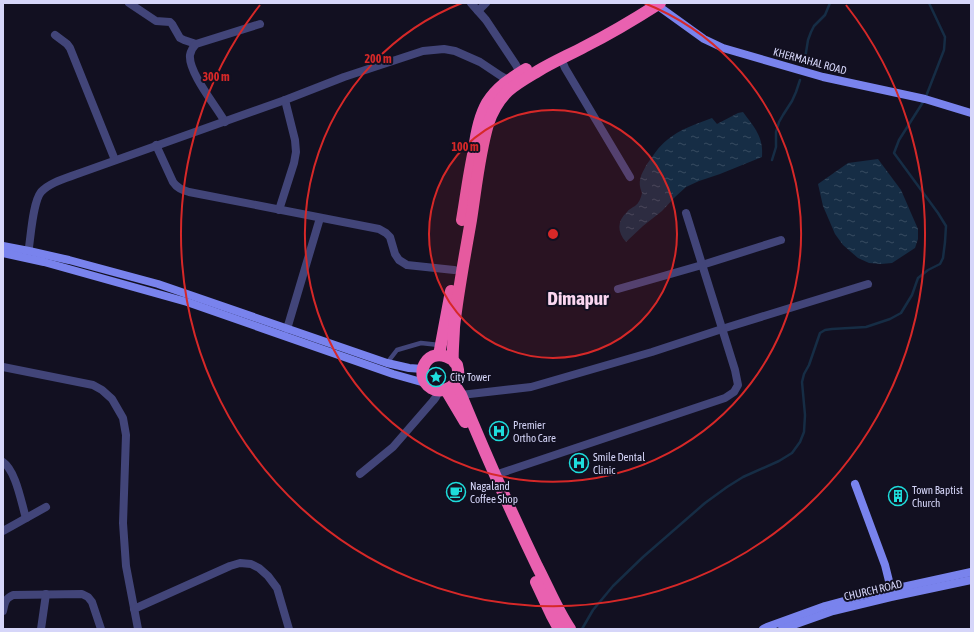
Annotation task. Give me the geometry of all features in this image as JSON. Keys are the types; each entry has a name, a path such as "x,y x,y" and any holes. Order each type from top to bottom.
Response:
{"highway":[{"path":"570,629 556,605 494,475 461,395 446,388 431,388 425,383 422,374 426,362 440,350 469,173 479,123 482,112 487,103 496,91 508,80 645,3"},
{"path":"453,360 456,306 483,144 490,118 499,101 508,91 523,80 560,58 584,47 622,26 657,4"},
{"path":"440,350 457,365 458,378 446,388"},
{"path":"446,388 464,419 515,538 559,629"}],"main road":[{"name":"KHERMAHAL ROAD","path":"657,4 704,39 723,48 823,77 924,99 971,113"},
{"path":"3,246 69,260 158,284 387,363 409,368 423,369"},
{"path":"3,253 44,262 187,302 393,374 425,383"},
{"path":"855,484 885,565 892,589"},
{"path":"763,629 825,606 866,595 971,572"},
{"name":"CHURCH ROAD","path":"782,629 833,611 971,580"}],"street":[{"path":"129,3 156,21 170,22 180,38 196,44"},
{"path":"472,3 495,33 520,73"},
{"path":"478,10 486,3"},
{"path":"225,122 197,79 191,65 190,56 192,49 196,44 260,24"},
{"path":"55,35 70,48 115,160"},
{"path":"29,251 34,210 41,193 52,184 156,145 225,122 344,78 423,51 444,48 455,51 480,62 508,80"},
{"path":"560,58 630,177"},
{"path":"279,210 296,152 295,140 285,100"},
{"path":"156,145 173,182 176,187 181,190 379,229 390,237 395,254 399,260 407,265 454,270"},
{"path":"494,475 725,398 734,392 738,386 735,370 686,214"},
{"path":"287,329 320,218"},
{"path":"618,289 781,240"},
{"path":"461,395 531,387 652,352 868,284"},
{"path":"3,367 92,385 102,390 112,399 123,418 126,435 123,523 126,566 138,629"},
{"path":"360,474 393,447 436,397 446,388"},
{"path":"3,462 13,474 26,518"},
{"path":"3,531 46,507"},
{"path":"134,609 230,566 240,563 251,564 259,568 268,576 277,588 289,629"},
{"path":"3,611 7,598 13,594 82,594 88,597 92,602 101,629"},
{"path":"41,629 46,594"}],"lane":[{"path":"387,363 397,350 421,343 440,350"}],"water":[{"path":"743,112 760,138 762,157 686,187 662,211 626,242 619,227 621,219 640,200 642,193 640,185 641,175 661,145 677,133 694,125 712,118 717,124"},
{"path":"878,159 901,190 918,229 918,239 915,248 892,263 881,264 869,263 858,258 843,245 835,234 823,206 818,184 848,163"}],"waterway":[{"path":"804,65 808,40 811,32 814,26 825,15 830,3"},
{"path":"582,629 593,610 613,586 643,557 705,503 743,477 779,461 792,453 800,442 804,432 805,415 802,382 820,333 825,330 832,329 866,327 890,319 901,313 912,295 918,278 928,270 940,264 943,258 946,226 894,153 899,140 925,99 944,50 945,37 929,3"},
{"path":"772,160 776,147 776,132 779,122 792,101 800,80"}],"place":[{"name":"City Tower","path":"436,377"},
{"name":"Premier Ortho Care","path":"499,431"},
{"name":"Smile Dental Clinic","path":"579,463"},
{"name":"Nagaland Coffee Shop","path":"456,492"},
{"name":"Town Baptist Church","path":"898,496"}],"district":[{"name":"Dimapur","path":"578,298"}]}
